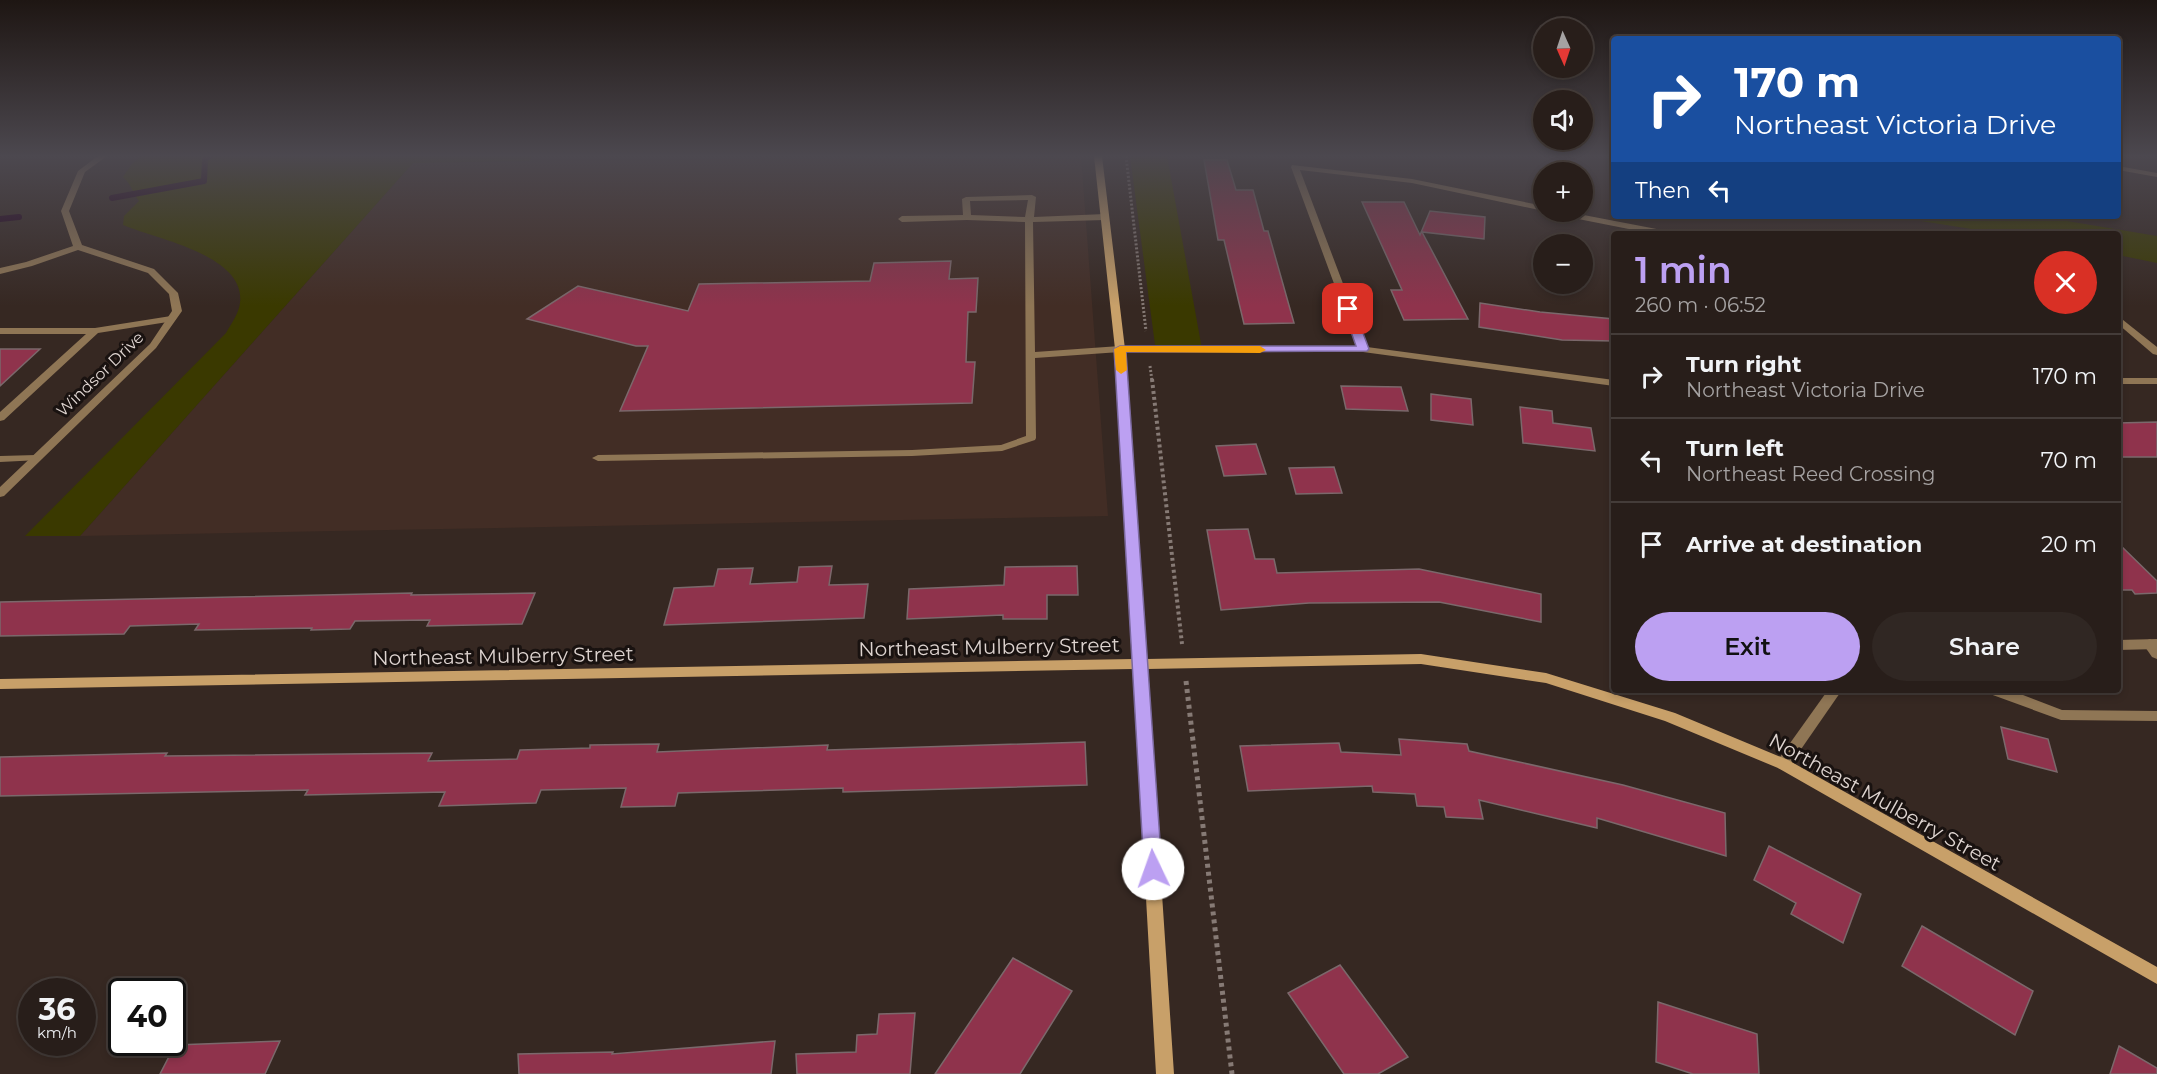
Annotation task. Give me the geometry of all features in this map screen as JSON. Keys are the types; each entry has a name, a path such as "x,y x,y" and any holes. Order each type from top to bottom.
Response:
{"street":[{"path":"67,206 65,212 78,247"},
{"path":"966,206 967,217"},
{"path":"598,458 912,453 1002,448 1031,438 1029,220 1031,206"},
{"path":"1104,206 1120,349 1165,1074"},
{"path":"1310,206 1363,349"},
{"path":"902,219 967,217 1029,220 1105,217"},
{"path":"1593,219 1652,231"},
{"path":"0,271 29,264 78,247 151,271 173,293 177,311 171,319 95,331 0,331"},
{"name":"Windsor Drive","path":"0,493 153,346 171,319"},
{"path":"2121,322 2157,352"},
{"path":"0,418 95,331"},
{"path":"1030,355 1120,349 1363,349 1611,383"},
{"path":"2121,381 2157,381"},
{"path":"0,459 36,458"},
{"path":"2121,645 2154,647"},
{"name":"Northeast Mulberry Street","path":"0,684 1421,659 1546,678 1670,717 1783,764 2157,976"},
{"path":"1783,764 1833,693"},
{"path":"2003,693 2061,714 2157,716"}],"path":[{"path":"1132,206 1232,1074"}],"shaded area":[{"path":"134,206 375,206 80,536 25,536 226,333 239,307 238,286 229,273 214,261 176,243 123,225 124,216"},
{"path":"375,206 1085,206 1108,516 80,536"},
{"path":"1137,206 1176,206 1202,349 1172,350 1155,345"},
{"path":"1908,219 2055,219 2157,236 2157,263 2121,256 2121,231 1984,231"}],"building":[{"path":"1212,206 1257,206 1264,231 1268,231 1294,323 1244,324 1224,240 1218,240"},
{"path":"1364,206 1406,206 1420,235 1430,211 1485,217 1484,239 1422,232 1468,319 1404,320 1391,290 1402,290"},
{"path":"951,261 949,279 978,278 976,312 968,312 966,362 975,362 972,403 620,411 648,346 636,346 527,319 578,286 688,311 699,284 870,281 874,263"},
{"path":"1480,303 1611,319 1611,341 1562,340 1479,327"},
{"path":"0,349 40,349 0,386"},
{"path":"1341,386 1401,387 1408,411 1346,409"},
{"path":"1431,394 1471,399 1473,425 1431,420"},
{"path":"1520,407 1552,411 1553,423 1591,428 1595,451 1523,443"},
{"path":"2157,422 2157,457 2121,457 2121,423"},
{"path":"1256,444 1266,474 1224,476 1216,446"},
{"path":"1334,467 1342,493 1296,494 1289,468"},
{"path":"1248,529 1255,559 1274,559 1277,573 1419,569 1541,594 1541,622 1439,602 1309,603 1221,610 1207,530"},
{"path":"2121,546 2157,581 2157,593 2135,594 2132,590 2121,590"},
{"path":"832,566 829,585 868,584 864,618 664,625 674,588 714,586 718,569 753,568 750,584 797,582 799,567"},
{"path":"1077,566 1078,595 1047,595 1047,619 1003,619 1003,615 907,619 909,589 1004,585 1005,567"},
{"path":"412,593 411,595 535,593 522,624 427,626 430,620 355,621 350,629 195,630 199,624 130,626 124,634 0,636 0,602"},
{"path":"2001,727 2048,739 2057,772 2008,759"},
{"path":"1399,739 1467,744 1469,751 1623,785 1725,813 1726,856 1597,818 1597,828 1479,800 1483,819 1446,817 1444,807 1417,806 1415,794 1373,792 1372,786 1248,791 1240,746 1339,743 1341,752 1401,755"},
{"path":"1085,742 1087,785 843,792 843,788 678,793 675,806 621,807 626,788 541,790 536,803 439,806 445,792 305,795 308,790 0,796 0,757 167,753 165,756 432,753 428,761 517,759 520,750 590,748 590,745 659,744 657,752 828,745 827,750"},
{"path":"1769,846 1861,894 1843,943 1791,914 1796,903 1754,880"},
{"path":"1922,926 2033,991 2015,1035 1902,966"},
{"path":"1013,958 1072,991 1020,1074 935,1074"},
{"path":"1340,965 1408,1057 1378,1074 1344,1074 1288,993"},
{"path":"1658,1002 1757,1034 1759,1074 1693,1074 1656,1062"},
{"path":"915,1013 910,1074 797,1074 796,1054 856,1052 857,1035 877,1034 879,1014"},
{"path":"280,1041 265,1074 160,1074 169,1056 186,1056 186,1045"},
{"path":"775,1041 771,1074 519,1074 518,1054 613,1052 612,1054"},
{"path":"2119,1046 2157,1068 2157,1074 2110,1074"}],"waterway":[{"path":"0,219 19,217"}],"slow traffic":[{"path":"1121,370 1120,349 1260,350"}],"route":[{"path":"1153,869 1120,349 1363,349 1348,309"}]}
